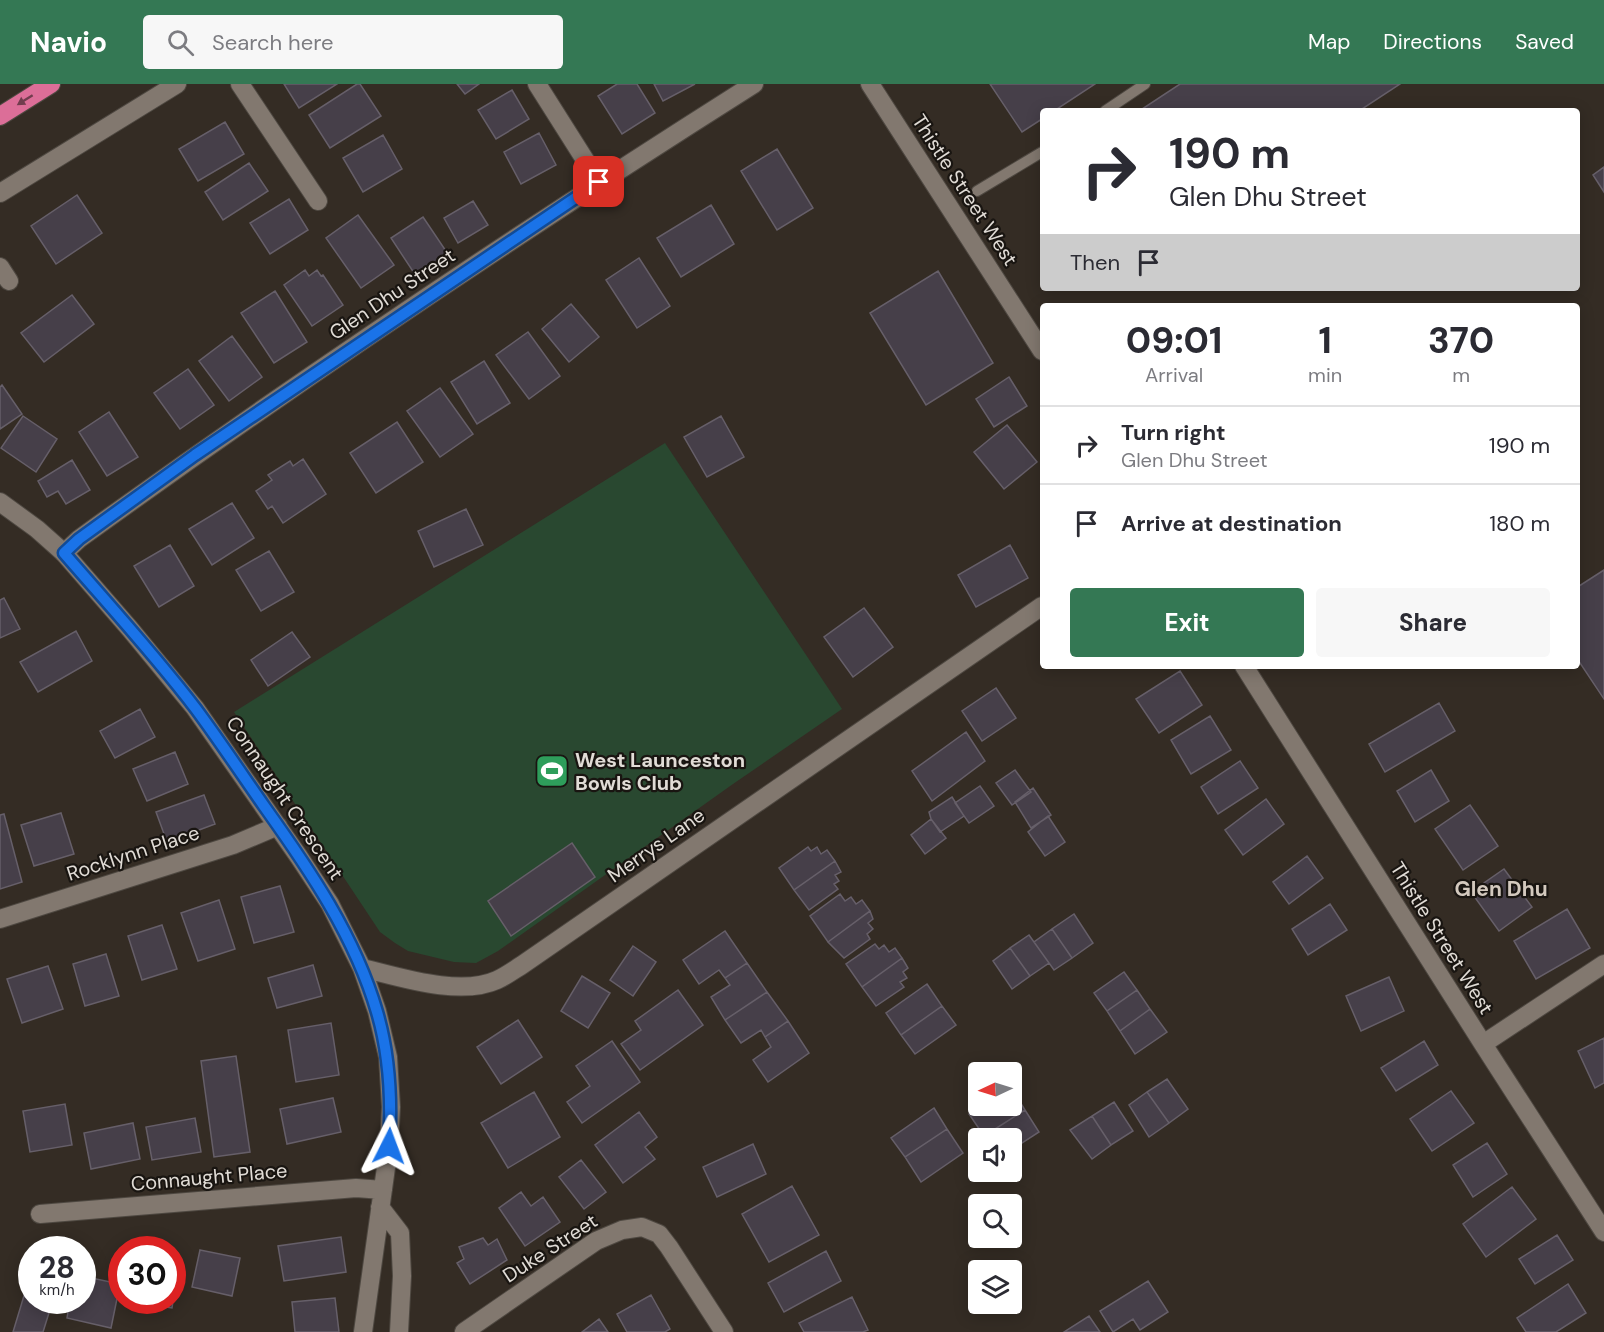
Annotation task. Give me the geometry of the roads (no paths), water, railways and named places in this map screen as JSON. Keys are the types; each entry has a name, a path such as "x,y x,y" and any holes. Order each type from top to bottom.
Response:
{"highway":[{"path":"0,116 51,84"}],"street":[{"path":"0,193 177,84"},
{"path":"240,84 318,201"},
{"path":"537,84 599,182"},
{"name":"Glen Dhu Street","path":"64,553 79,539 195,455 599,182 754,84"},
{"name":"Thistle Street West","path":"870,84 1040,348"},
{"name":"Connaught Crescent","path":"0,502 37,529 64,553 195,708 330,904 362,968 377,1011 388,1057 392,1107 389,1146 363,1332"},
{"name":"Merrys Lane","path":"362,968 449,986 474,986 496,981 532,959 1040,607"},
{"name":"Thistle Street West","path":"1247,669 1604,1232"},
{"name":"Rocklynn Place","path":"0,919 233,845 278,826"},
{"path":"1483,1044 1604,964"},
{"name":"Connaught Place","path":"40,1214 357,1188 381,1199"},
{"path":"381,1199 400,1233 402,1276 399,1332"},
{"name":"Duke Street","path":"464,1332 596,1241 622,1230 642,1227 659,1234 724,1332"}],"lane":[{"path":"1109,108 1145,84"},
{"path":"977,191 1040,153"}],"place":[{"name":"West Launceston Bowls Club","path":"552,771"}],"district":[{"name":"Glen Dhu","path":"1501,889"}]}
